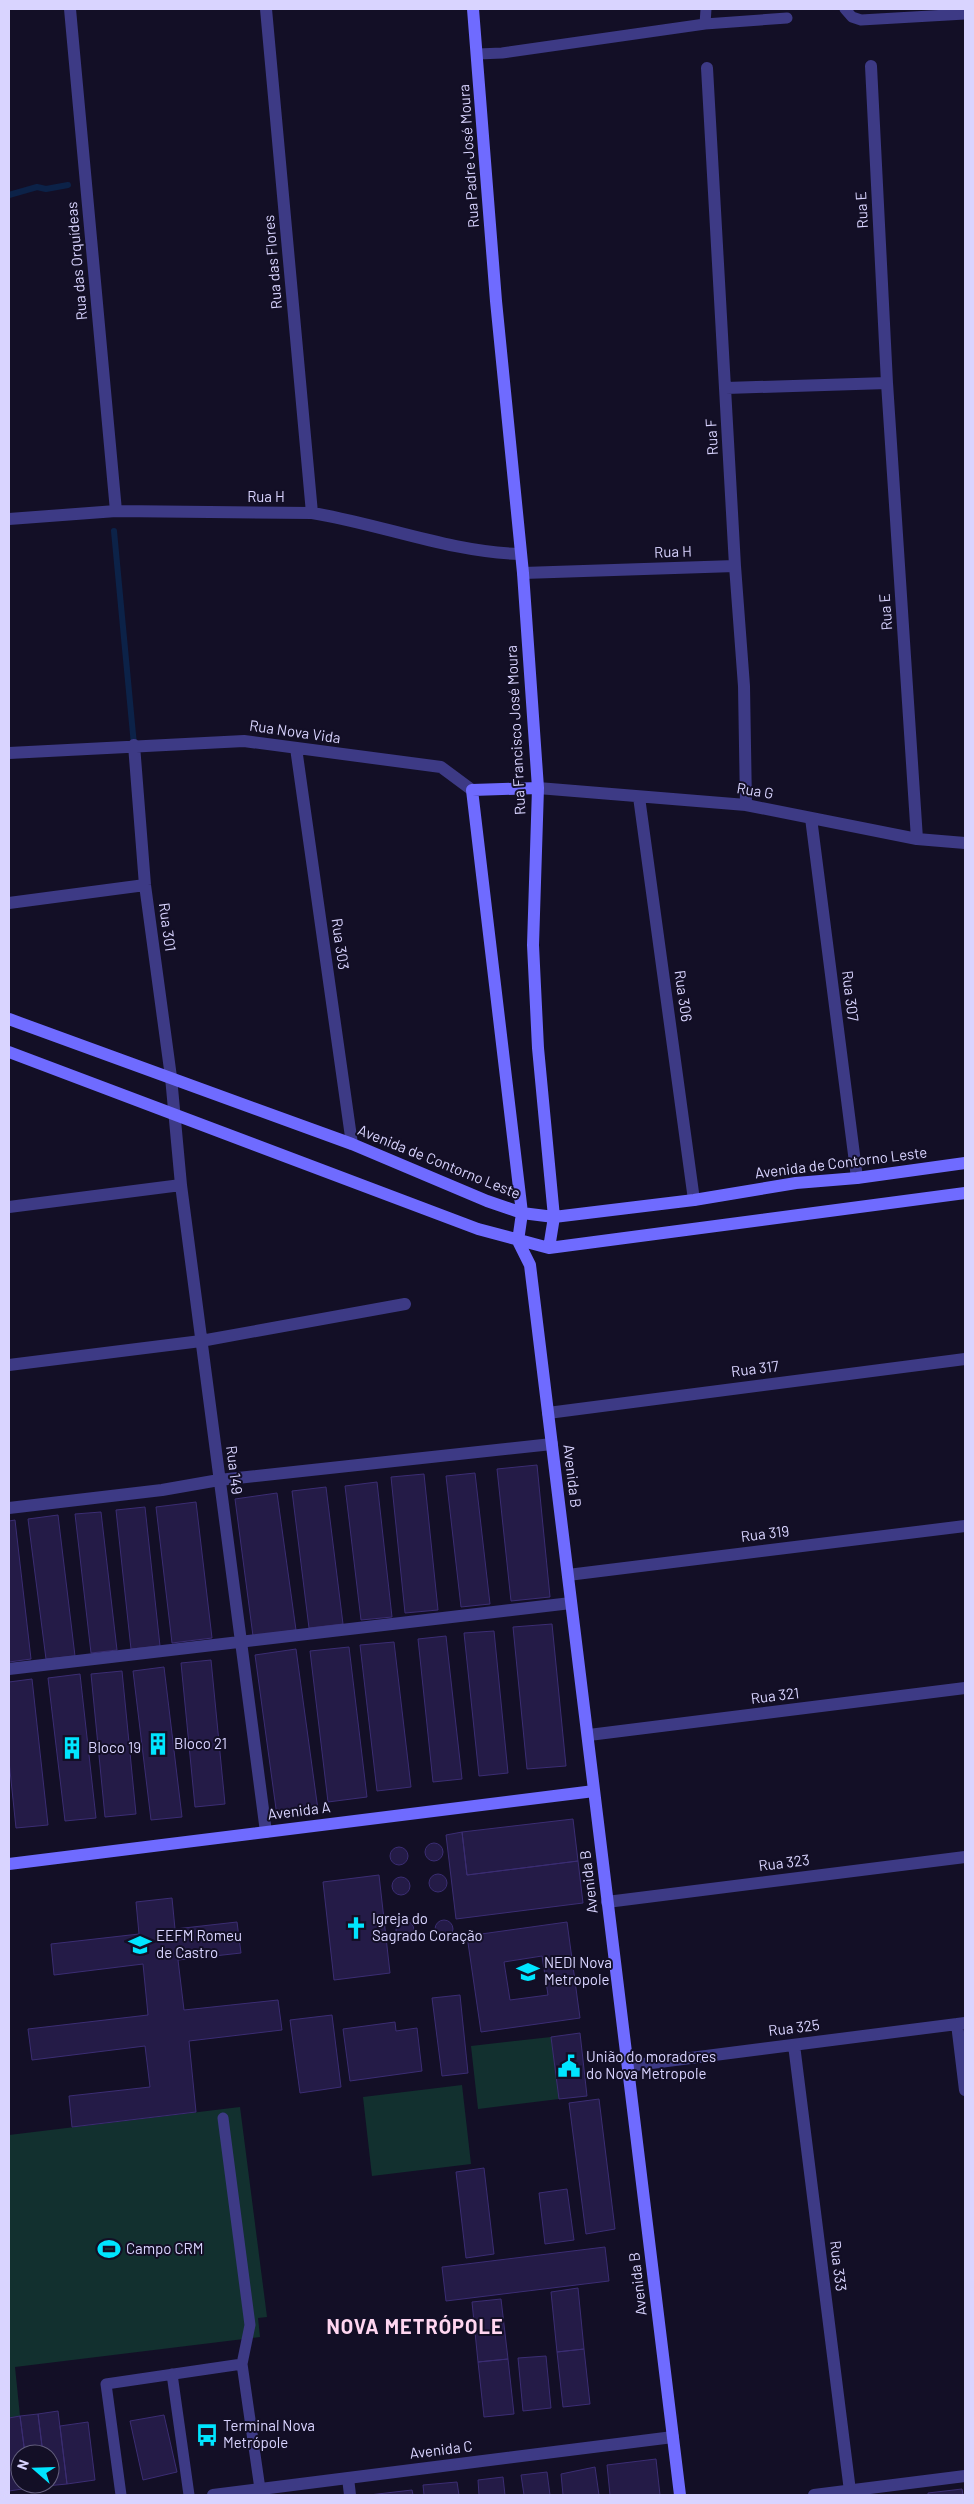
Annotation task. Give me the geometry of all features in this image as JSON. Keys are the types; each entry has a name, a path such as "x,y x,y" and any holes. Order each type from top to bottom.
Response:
{"street":[{"name":"Rua das Orquídeas","path":"70,9 116,511"},
{"name":"Rua das Flores","path":"266,9 312,513"},
{"name":"Rua Padre José Moura","path":"473,9 496,301"},
{"name":"Rua E","path":"871,66 887,383 916,839"},
{"name":"Rua F","path":"707,68 735,566 744,686 746,805"},
{"name":"Rua Francisco José Moura","path":"496,301 522,572 538,788 533,945 538,1048 554,1217 549,1248"},
{"path":"726,388 887,383"},
{"name":"Rua H","path":"9,518 116,511 312,513 341,518 472,550 520,554"},
{"name":"Rua H","path":"522,572 735,566"},
{"name":"Rua Nova Vida","path":"9,753 134,745 244,741 441,767 472,790"},
{"name":"Rua 301","path":"134,745 146,885 171,1078 173,1112"},
{"name":"Rua 303","path":"296,748 352,1144"},
{"path":"518,1241 522,1213 472,790 538,788"},
{"name":"Rua G","path":"538,788 746,805 916,839 965,843"},
{"name":"Rua 306","path":"639,797 694,1200"},
{"name":"Rua 307","path":"811,818 856,1178"},
{"path":"9,903 146,885"},
{"name":"Avenida de Contorno Leste","path":"9,1019 352,1144 487,1201 522,1213 554,1217 694,1200 796,1183 856,1178 965,1163"},
{"path":"9,1052 173,1112 450,1219 518,1241 549,1248 965,1193"},
{"name":"Rua 149","path":"173,1112 201,1341 266,1832"},
{"path":"9,1207 181,1185"},
{"name":"Avenida B","path":"518,1241 530,1265 589,1735 607,1902 680,2495"},
{"path":"530,1265 549,1248"},
{"path":"9,1365 201,1341 405,1304"},
{"name":"Rua 317","path":"548,1412 965,1358"},
{"path":"9,1508 162,1490 219,1480 552,1444"},
{"name":"Rua 319","path":"568,1575 965,1526"},
{"path":"9,1669 571,1603"},
{"name":"Rua 321","path":"589,1735 965,1688"},
{"name":"Avenida A","path":"9,1864 594,1791"},
{"name":"Rua 323","path":"607,1902 965,1857"},
{"path":"961,2024 965,2090"},
{"name":"Rua 325","path":"628,2066 961,2024"},
{"name":"Rua 333","path":"794,2045 850,2491"},
{"name":"Avenida C","path":"214,2495 673,2437"},
{"path":"814,2495 965,2476"},
{"path":"348,2478 350,2495"}],"lane":[{"path":"706,9 706,24"},
{"path":"845,9 852,17 862,20 965,14"},
{"path":"478,54 502,53 706,24 787,18"},
{"path":"223,2118 250,2325 242,2364 260,2489"},
{"path":"122,2495 106,2384 242,2364"},
{"path":"172,2374 189,2495"}],"green space":[{"path":"551,2037 559,2099 478,2109 471,2046"},
{"path":"462,2085 471,2164 372,2176 363,2097"},
{"name":"Campo CRM","path":"240,2107 267,2317 258,2318 260,2337 15,2367 20,2416 9,2418 9,2135"}],"building":[{"path":"537,1465 550,1597 511,1601 497,1469"},
{"path":"475,1473 490,1604 461,1607 446,1476"},
{"path":"424,1474 438,1610 405,1613 391,1477"},
{"path":"377,1482 392,1617 361,1620 345,1486"},
{"path":"326,1487 343,1624 309,1628 292,1491"},
{"path":"277,1493 296,1630 253,1636 235,1499"},
{"path":"196,1502 212,1638 172,1643 156,1507"},
{"path":"145,1507 160,1646 131,1649 116,1510"},
{"path":"101,1512 117,1650 91,1653 75,1514"},
{"path":"58,1515 75,1656 46,1659 28,1519"},
{"path":"15,1520 31,1659 9,1662 9,1521"},
{"path":"552,1624 566,1766 527,1769 513,1627"},
{"path":"494,1631 508,1773 479,1776 464,1633"},
{"path":"446,1636 462,1779 433,1782 418,1639"},
{"path":"394,1642 411,1787 377,1791 360,1645"},
{"path":"349,1647 367,1797 328,1802 310,1651"},
{"path":"296,1649 318,1810 277,1816 255,1655"},
{"path":"211,1660 225,1804 195,1807 181,1663"},
{"name":"Bloco 21","path":"164,1667 182,1817 151,1820 133,1671"},
{"path":"122,1671 136,1814 105,1817 91,1674"},
{"name":"Bloco 19","path":"80,1674 96,1818 65,1821 48,1678"},
{"path":"32,1679 48,1825 16,1828 9,1761 9,1682"},
{"path":"573,1819 578,1861 467,1875 462,1832"},
{"path":"462,1832 467,1875 578,1861 583,1903 456,1919 446,1835"},
{"path":"434,1843 440,1846 443,1852 440,1858 434,1861 428,1858 425,1852 428,1846"},
{"path":"399,1847 405,1850 408,1856 405,1862 399,1865 393,1862 390,1856 393,1850"},
{"path":"438,1874 444,1877 447,1883 444,1889 438,1892 432,1889 429,1883 432,1877"},
{"name":"Igreja do Sagrado Coração","path":"379,1875 390,1973 334,1980 323,1882"},
{"path":"401,1877 407,1880 410,1886 407,1892 401,1895 395,1892 392,1886 395,1880"},
{"path":"172,1898 175,1929 237,1922 241,1953 178,1960 184,2010 278,2000 282,2030 189,2041 196,2112 72,2127 69,2096 150,2087 145,2046 32,2060 28,2029 148,2015 143,1964 54,1975 51,1944 139,1934 136,1902"},
{"path":"444,1920 450,1923 453,1929 450,1935 444,1938 438,1935 435,1929 438,1923"},
{"path":"405,1921 411,1924 414,1930 411,1936 405,1939 399,1936 396,1930 399,1924"},
{"path":"567,1922 580,2018 481,2032 467,1936","holes":["542,1956 548,1995 510,2000 504,1962"]},
{"path":"460,1995 468,2073 442,2076 432,1998"},
{"path":"332,2015 341,2087 300,2093 290,2020"},
{"path":"395,2022 396,2031 417,2028 422,2071 350,2081 343,2029"},
{"name":"União do moradores do Nova Metropole","path":"580,2033 587,2096 559,2099 551,2037"},
{"path":"599,2099 615,2229 586,2234 569,2103"},
{"path":"484,2168 494,2254 466,2258 456,2172"},
{"path":"567,2189 574,2240 545,2244 539,2193"},
{"path":"605,2247 609,2281 446,2301 442,2267"},
{"path":"578,2288 584,2349 557,2352 551,2292"},
{"path":"501,2299 508,2359 478,2362 472,2302"},
{"path":"584,2349 590,2404 563,2407 557,2352"},
{"path":"546,2356 551,2408 523,2411 518,2358"},
{"path":"508,2359 514,2414 484,2417 478,2362"},
{"path":"58,2411 67,2484 60,2485 60,2444 42,2444 38,2414"},
{"path":"38,2414 42,2444 24,2444 20,2416"},
{"path":"164,2415 177,2472 143,2480 130,2421"},
{"path":"20,2416 24,2444 10,2444 9,2491 9,2418"},
{"path":"88,2422 95,2480 67,2484 60,2426"},
{"path":"656,2459 660,2495 610,2495 607,2465"},
{"path":"595,2467 599,2495 563,2495 561,2474"},
{"path":"547,2472 550,2495 524,2495 521,2475"},
{"path":"503,2477 505,2495 479,2495 478,2480"},
{"path":"457,2482 459,2495 424,2495 423,2485"},
{"path":"962,2489 963,2495 928,2495 928,2493"},
{"path":"412,2490 413,2495 369,2495"}],"waterway":[{"path":"9,195 37,187 46,189 68,185"},
{"path":"114,531 134,745"}],"place":[{"name":"Bloco 21","path":"158,1744"},
{"name":"Bloco 19","path":"72,1748"},
{"name":"Igreja do Sagrado Coração","path":"356,1928"},
{"name":"EEFM Romeu de Castro","path":"140,1945"},
{"name":"NEDI Nova Metropole","path":"528,1972"},
{"name":"União do moradores do Nova Metropole","path":"569,2066"},
{"name":"Campo CRM","path":"109,2249"},
{"name":"Terminal Nova Metrópole","path":"207,2435"}],"district":[{"name":"NOVA METRÓPOLE","path":"415,2327"}]}
